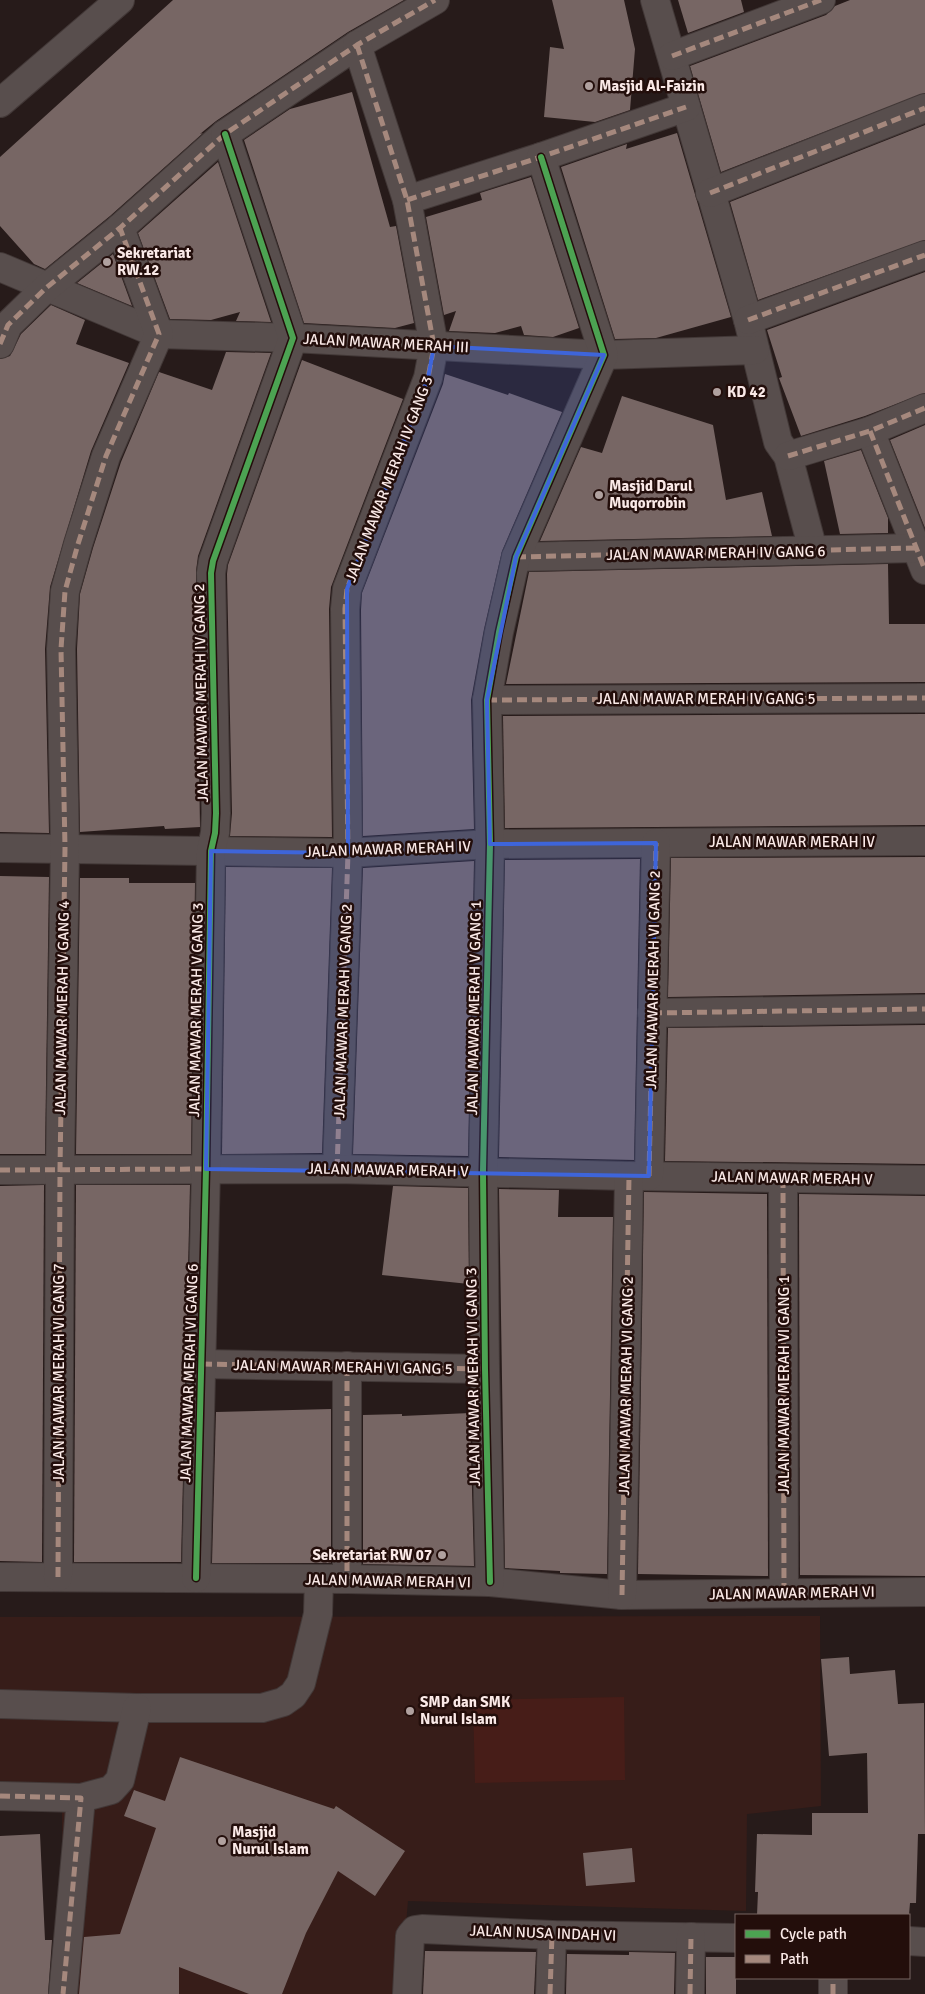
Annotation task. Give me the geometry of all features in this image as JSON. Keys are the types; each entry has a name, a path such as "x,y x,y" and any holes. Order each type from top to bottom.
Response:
{"street":[{"path":"0,103 120,0"},
{"path":"0,344 8,325 46,288 120,228 225,134 357,45 435,0"},
{"path":"655,0 748,320 778,442 788,456 813,550"},
{"path":"672,56 821,0"},
{"path":"357,45 407,200 434,346"},
{"path":"407,200 541,157 686,107"},
{"path":"710,193 925,108"},
{"path":"225,134 293,338"},
{"path":"541,157 604,355"},
{"path":"120,228 159,334"},
{"path":"748,320 925,255"},
{"name":"JALAN MAWAR MERAH III","path":"0,267 159,334 293,338 604,355 755,350"},
{"name":"JALAN MAWAR MERAH V GANG 4","path":"60,1169 65,848 61,649 65,591 106,456 159,334"},
{"name":"JALAN MAWAR MERAH IV GANG 2","path":"211,851 216,833 211,592 213,561 293,338"},
{"name":"JALAN MAWAR MERAH IV GANG 3","path":"348,852 345,609 348,589 428,378 434,346"},
{"name":"JALAN MAWAR MERAH V GANG 1","path":"483,1171 490,844 487,700 499,632 516,557 604,355"},
{"path":"788,456 870,431 925,408"},
{"path":"870,431 920,559"},
{"name":"JALAN MAWAR MERAH IV GANG 6","path":"516,557 813,550 920,559"},
{"name":"JALAN MAWAR MERAH IV GANG 5","path":"487,700 925,698"},
{"name":"JALAN MAWAR MERAH IV","path":"0,848 348,852 490,844 925,841"},
{"name":"JALAN MAWAR MERAH VI GANG 2","path":"622,1595 639,1176 652,1013 656,844"},
{"name":"JALAN MAWAR MERAH V GANG 3","path":"206,1169 211,851"},
{"name":"JALAN MAWAR MERAH V GANG 2","path":"337,1169 348,852"},
{"path":"652,1013 925,1009"},
{"name":"JALAN MAWAR MERAH VI GANG 7","path":"58,1577 60,1169"},
{"name":"JALAN MAWAR MERAH VI GANG 6","path":"196,1578 206,1169"},
{"name":"JALAN MAWAR MERAH V","path":"0,1170 337,1169 925,1180"},
{"name":"JALAN MAWAR MERAH VI GANG 3","path":"483,1171 490,1582"},
{"name":"JALAN MAWAR MERAH VI GANG 1","path":"783,1178 784,1593"},
{"name":"JALAN MAWAR MERAH VI GANG 5","path":"202,1364 485,1369"},
{"path":"347,1366 347,1579"},
{"name":"JALAN MAWAR MERAH VI","path":"0,1578 347,1579 490,1582 622,1595 925,1592"},
{"path":"0,1704 137,1708 262,1708 283,1702 293,1695 301,1683 318,1614 319,1580"},
{"path":"0,1796 81,1798 111,1790 120,1780 137,1708"},
{"path":"63,1994 81,1798"},
{"name":"JALAN NUSA INDAH VI","path":"407,1994 410,1936 415,1930 552,1935 735,1938"},
{"path":"550,1994 552,1935"},
{"path":"690,1994 691,1937"},
{"path":"910,1942 925,1942"},
{"path":"833,1979 833,1994"}],"highlighted area":[{"path":"434,346 604,355 516,557 487,700 490,844 656,843 649,1176 206,1169 211,851 348,853 347,589 428,378"}],"shaded area":[{"name":"SMP dan SMK Nurul Islam","path":"820,1616 821,1806 747,1814 746,1911 408,1901 400,1994 64,1994 62,1811 0,1811 0,1617"},
{"path":"624,1697 625,1780 475,1783 473,1700"}],"building":[{"path":"173,0 404,0 348,32 216,121 110,216 45,269 34,264 0,226 0,157"},
{"name":"Masjid Al-Faizin","path":"552,0 624,0 635,49 630,110 595,122 544,117 550,47 564,49"},
{"path":"678,0 741,0 744,12 688,33"},
{"path":"850,0 925,0 925,93 721,172 690,66 826,15 835,6"},
{"path":"352,92 390,227 396,226 414,323 395,328 304,323 244,140 290,109"},
{"path":"925,125 925,240 758,300 730,202"},
{"path":"677,133 731,317 656,338 615,339 561,167 627,144 626,149"},
{"path":"218,162 271,322 236,321 240,312 211,320 170,319 138,233"},
{"path":"531,177 579,328 553,337 524,335 521,326 495,333 449,331 456,311 444,315 426,217 482,200 480,193"},
{"path":"113,254 132,306 77,283"},
{"path":"925,272 925,393 865,416 801,436 779,378 782,377 767,330"},
{"path":"51,305 85,320 76,344 129,363 91,451 50,587 45,649 49,833 0,832 0,359 10,356 21,334"},
{"path":"226,352 271,353 198,556 196,571 200,827 165,829 164,826 80,832 77,649 80,594 93,548 121,462 159,372 212,390"},
{"path":"302,360 403,399 331,587 329,609 332,837 230,836 232,813 228,565"},
{"path":"445,374 508,395 509,393 562,412 502,551 484,629 471,700 474,829 363,836 362,593 443,384"},
{"path":"622,396 713,425 726,500 762,492 772,536 540,541 581,447 602,453"},
{"path":"925,425 925,528 890,440"},
{"path":"861,450 888,518 888,533 840,534 824,461"},
{"path":"888,564 889,624 925,624 925,682 506,684 529,572"},
{"path":"925,714 925,825 505,828 503,716"},
{"path":"925,857 925,993 668,997 671,858"},
{"path":"640,859 634,1160 499,1157 505,860"},
{"path":"474,861 468,1156 353,1154 363,868"},
{"path":"226,867 332,868 322,1153 222,1154"},
{"path":"0,876 49,877 45,1154 0,1154"},
{"path":"80,878 129,878 129,883 195,883 191,1154 76,1154"},
{"path":"925,1025 925,1164 665,1161 668,1028"},
{"path":"44,1185 42,1562 0,1561 0,1186"},
{"path":"76,1185 190,1185 181,1562 74,1562"},
{"path":"393,1186 468,1188 469,1284 382,1275"},
{"path":"499,1189 559,1190 558,1217 613,1217 607,1574 560,1573 560,1571 505,1568"},
{"path":"644,1192 767,1194 768,1576 638,1574"},
{"path":"799,1194 925,1196 925,1576 800,1575"},
{"path":"331,1409 331,1563 212,1563 216,1412"},
{"path":"470,1413 474,1566 363,1564 363,1415 402,1414 402,1416"},
{"path":"849,1657 850,1674 895,1670 898,1704 924,1703 925,1834 918,1834 916,1903 910,1903 909,1914 757,1914 758,1892 755,1892 757,1834 812,1835 812,1813 868,1813 867,1753 829,1756 821,1659"},
{"path":"180,1757 334,1809 336,1806 405,1851 375,1896 338,1871 306,1933 282,1994 249,1994 179,1967 179,1994 79,1994 84,1937 120,1934 156,1828 124,1816 134,1790 165,1801"},
{"path":"40,1834 45,1940 52,1940 48,1994 0,1994 0,1836"},
{"path":"632,1848 635,1882 586,1886 583,1853"},
{"path":"425,1951 536,1952 534,1994 423,1994"},
{"path":"629,1952 675,1953 674,1994 566,1994 567,1954 629,1955"},
{"path":"706,1957 735,1957 736,1994 706,1994"}],"marked path":[{"path":"0,344 8,325 46,288 120,228 225,134 357,45 435,0"},
{"path":"672,56 821,0"},
{"path":"337,1169 348,853 345,609 347,589 428,378 434,346 407,200 357,45"},
{"path":"407,200 541,157 686,107"},
{"path":"710,193 925,108"},
{"path":"58,1577 60,1169 65,848 61,649 65,591 106,456 159,334 120,228"},
{"path":"748,320 925,255"},
{"path":"788,456 870,431 925,408"},
{"path":"870,431 925,570"},
{"path":"516,557 916,548"},
{"path":"487,700 925,698"},
{"path":"649,1176 656,843"},
{"path":"652,1013 925,1009"},
{"path":"0,1170 206,1169"},
{"path":"622,1595 629,1176"},
{"path":"783,1178 784,1593"},
{"path":"202,1364 485,1369"},
{"path":"347,1366 347,1579"},
{"path":"0,1796 81,1798 63,1994"},
{"path":"550,1994 552,1935"},
{"path":"690,1994 691,1937"},
{"path":"833,1979 833,1994"}],"cycle path":[{"path":"196,1578 206,1169 211,851 215,833 216,813 211,573 213,561 293,338 225,134"},
{"path":"490,1582 483,1171 490,844 487,700 499,632 516,557 604,355 541,157"}],"place":[{"name":"Masjid Al-Faizin","path":"589,86"},
{"name":"Sekretariat RW.12","path":"107,262"},
{"name":"KD 42","path":"717,392"},
{"name":"Masjid Darul Muqorrobin","path":"599,495"},
{"name":"Sekretariat RW 07","path":"442,1555"},
{"name":"SMP dan SMK Nurul Islam","path":"410,1711"},
{"name":"Masjid Nurul Islam","path":"222,1841"}]}
